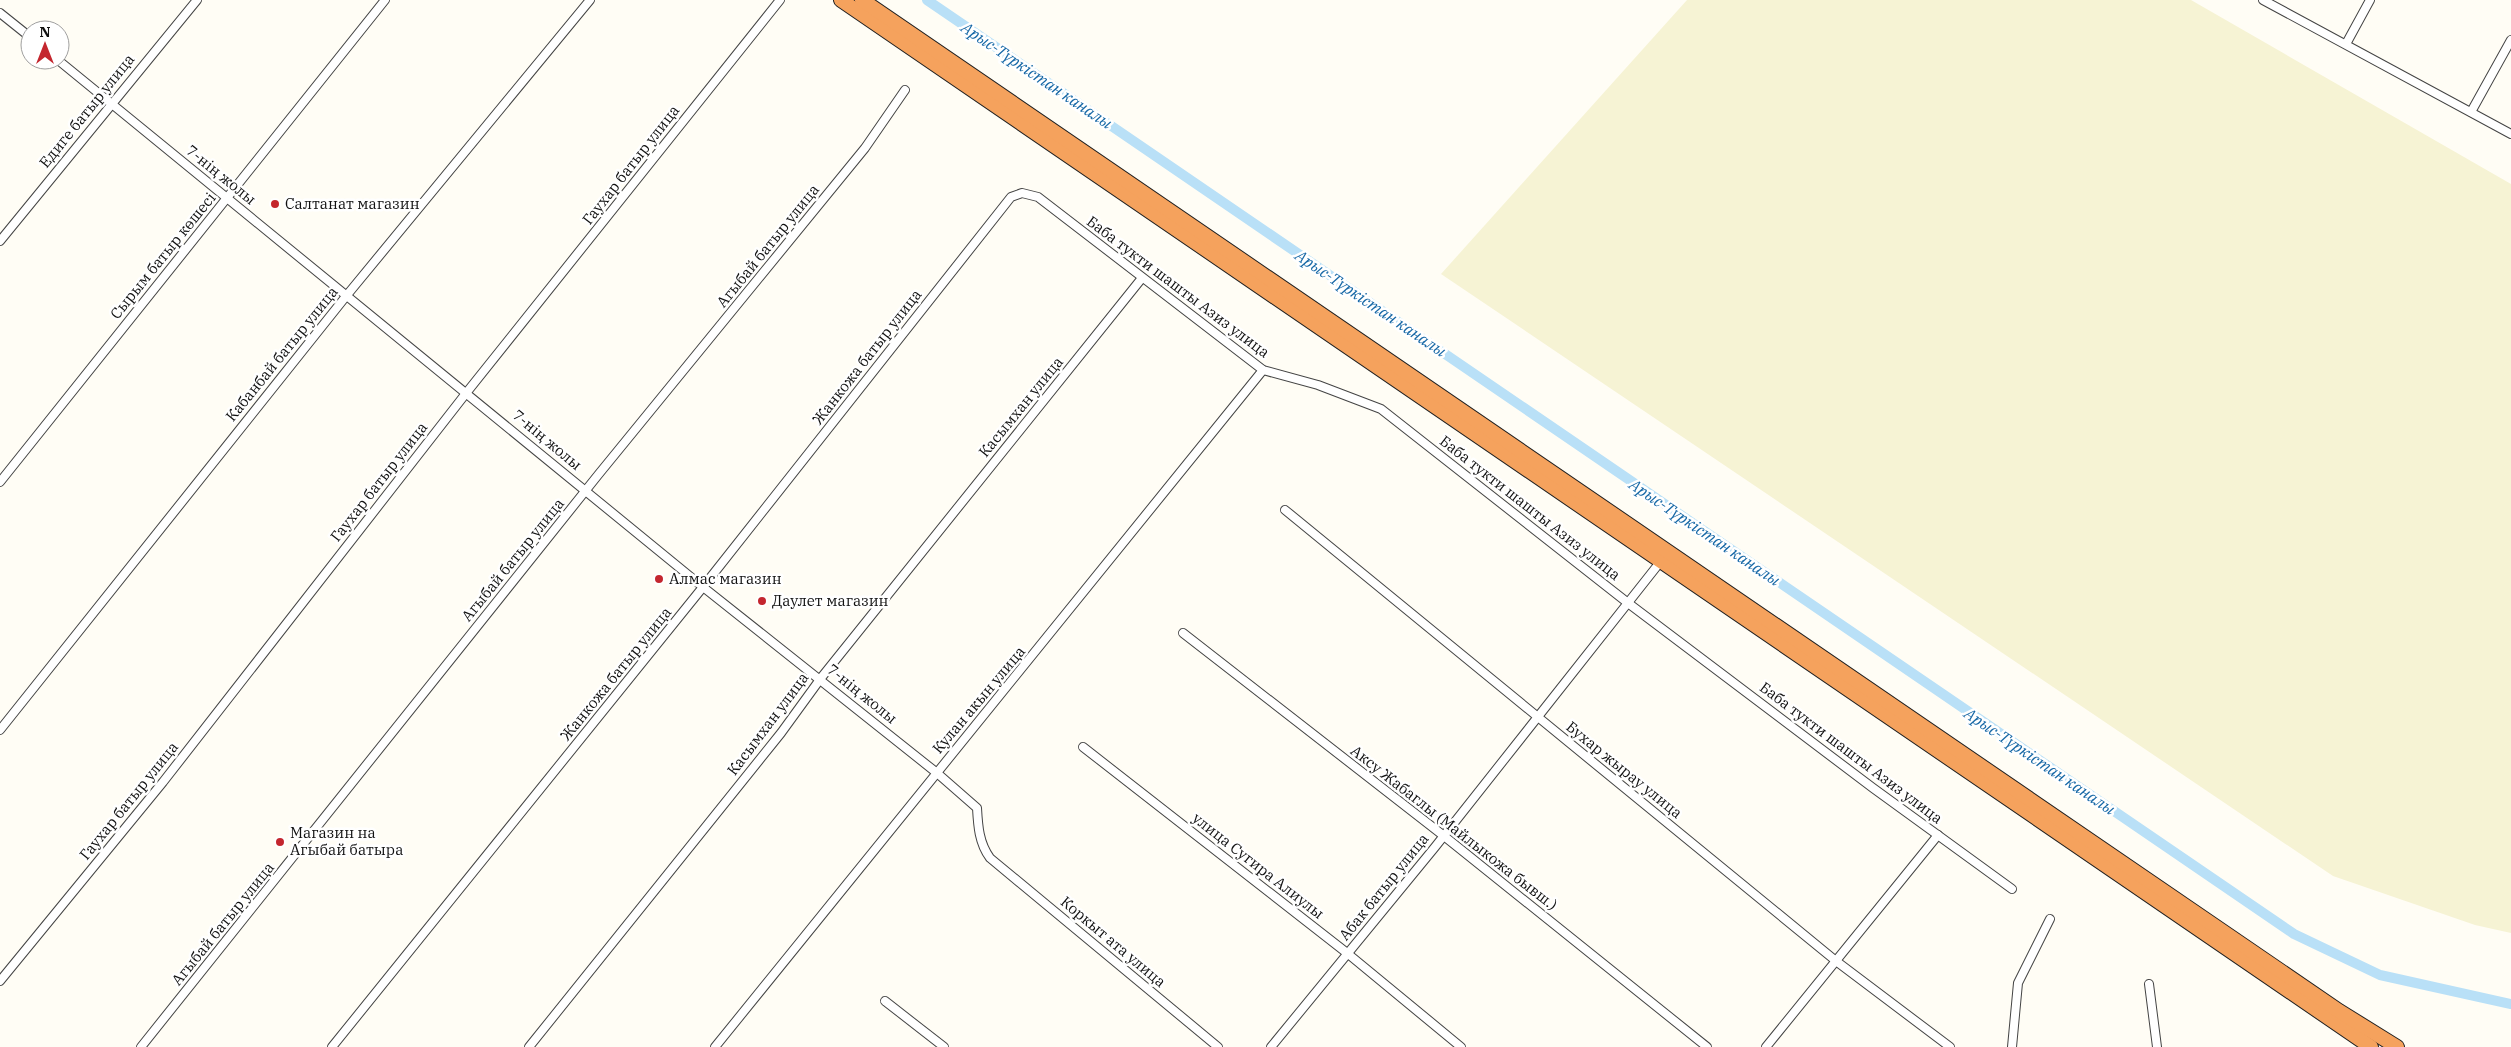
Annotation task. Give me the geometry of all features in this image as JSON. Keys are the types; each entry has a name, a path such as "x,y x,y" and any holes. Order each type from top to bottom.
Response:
{"highway":[{"path":"841,0 2371,1047"},
{"path":"862,0 2339,1011 2397,1047"}],"street":[{"name":"Едиге батыр улица","path":"0,241 197,0"},
{"name":"Сырым батыр көшесі","path":"0,482 385,0"},
{"name":"Кабанбай батыр улица","path":"0,730 346,295 590,0"},
{"name":"Гаухар батыр улица","path":"0,981 163,782 467,392 780,0"},
{"path":"2263,0 2511,134"},
{"path":"2346,44 2370,0"},
{"path":"0,13 20,29"},
{"path":"2472,112 2511,40"},
{"name":"7-нің жолы","path":"70,70 467,392 703,587 821,678 937,772 977,808 979,832 984,850 990,858"},
{"name":"Агыбай батыр улица","path":"141,1047 586,490 865,148 905,90"},
{"name":"Баба тукти шашты Азиз улица","path":"1010,198 1022,193 1038,197 1263,370 1318,386 1381,409 1628,603 2012,889"},
{"name":"Жанкожа батыр улица","path":"332,1047 703,587 1010,198"},
{"name":"Касымхан улица","path":"529,1047 781,733 821,678 1142,278"},
{"name":"Кулан акын улица","path":"715,1047 1263,370"},
{"name":"Бухар жырау улица","path":"1284,510 1836,961 1950,1047"},
{"name":"Абак батыр улица","path":"1271,1047 1444,836 1661,561"},
{"name":"Аксу Жабаглы (Майлыкожа бывш.)","path":"1183,633 1444,836 1707,1047"},
{"name":"улица Сугира Алиулы","path":"1083,747 1348,953 1461,1047"},
{"path":"1766,1047 1938,835"},
{"name":"Коркыт ата улица","path":"990,858 1218,1047"},
{"path":"2012,1047 2018,983 2050,919"},
{"path":"2149,984 2157,1047"},
{"path":"885,1001 944,1047"}],"shaded area":[{"path":"1687,0 2191,0 2511,184 2511,933 2475,925 2333,876 1441,274"}],"waterway":[{"name":"Арыс-Түркістан каналы","path":"927,0 2294,934 2380,975 2511,1004"}],"place":[{"name":"Салтанат магазин","path":"275,204"},
{"name":"Алмас магазин","path":"659,579"},
{"name":"Даулет магазин","path":"762,601"},
{"name":"Магазин на Агыбай батыра","path":"280,842"}]}
